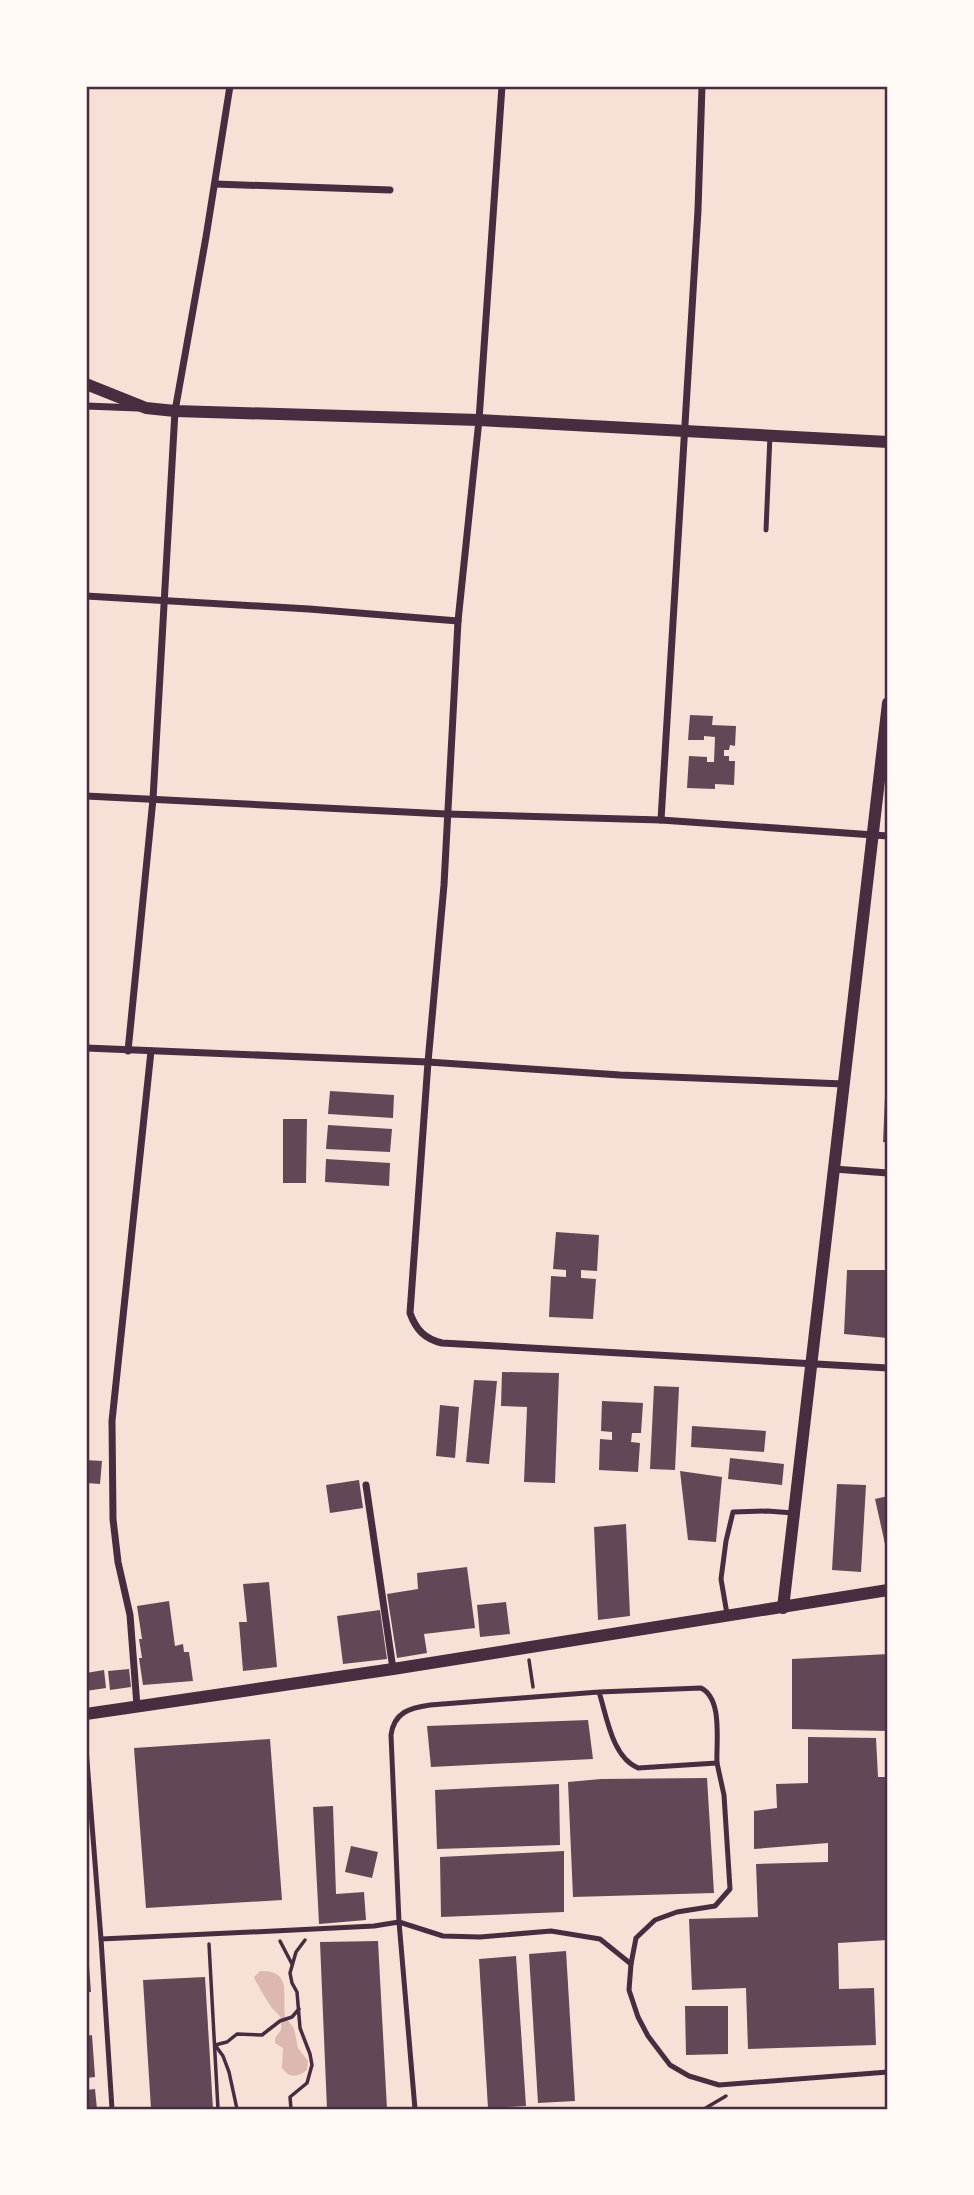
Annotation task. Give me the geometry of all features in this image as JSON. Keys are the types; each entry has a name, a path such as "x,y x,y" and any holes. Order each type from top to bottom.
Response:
{"street":[{"path":"128,1051 153,799 174,411 215,184 229,86"},
{"path":"502,86 479,420 458,621 444,885 410,1313 418,1331 442,1343 888,1368"},
{"path":"661,820 698,210 702,86"},
{"path":"215,184 390,190"},
{"path":"86,384 146,408"},
{"path":"86,406 479,420 888,442"},
{"path":"86,596 458,621"},
{"path":"783,1608 888,703"},
{"path":"86,796 446,814 661,820 888,836"},
{"path":"86,1048 428,1062 620,1075 844,1084"},
{"path":"137,1706 130,1615 118,1562 113,1519 112,1421 151,1051"},
{"path":"834,1169 888,1173"},
{"path":"366,1485 393,1669"},
{"path":"86,1714 393,1669 888,1590"}],"lane":[{"path":"766,530 770,435"},
{"path":"728,1617 721,1580 733,1512 794,1513"},
{"path":"415,2109 399,1922 391,1735 396,1720 410,1708 534,1696 701,1688 713,1697 716,1706 717,1763 724,1795 730,1889 715,1906 677,1912 655,1920 636,1938 631,1964 629,1990 638,2017 648,2036 670,2065 689,2076 719,2085 888,2072"},
{"path":"599,1692 620,1755 631,1765 638,1768 717,1763"},
{"path":"86,1748 102,1938 112,2109"},
{"path":"102,1938 374,1926 399,1922 443,1936 480,1937 551,1931 600,1939 631,1964"}],"path":[{"path":"527,1648 534,1696"},
{"path":"291,2109 290,2097 307,2084 312,2064 300,2028 297,1992 290,1973 296,1952 313,1929"},
{"path":"274,1931 292,1964"},
{"path":"209,1934 218,2109"},
{"path":"215,2045 227,2042 237,2034 262,2035 269,2032 280,2021 295,2015 299,2008"},
{"path":"215,2045 229,2072 237,2109"}],"shaded area":[{"path":"260,1971 270,1972 282,1979 285,2017 294,2028 298,2048 308,2061 307,2070 300,2074 291,2075 282,2068 283,2048 275,2043 281,2030 281,2020 254,1977"}],"building":[{"path":"690,715 713,716 712,725 736,726 735,746 730,745 729,750 724,750 724,756 729,756 729,761 735,761 734,785 715,784 715,789 687,788 689,756 707,757 707,762 714,762 715,737 704,736 704,740 688,740"},
{"path":"330,1091 394,1095 393,1118 328,1114"},
{"path":"885,1096 888,1096 888,1143 883,1142"},
{"path":"283,1119 307,1119 306,1183 283,1183"},
{"path":"328,1125 392,1129 390,1152 326,1149"},
{"path":"326,1159 390,1163 389,1186 325,1182"},
{"path":"556,1232 599,1235 597,1271 581,1270 581,1278 596,1279 593,1319 549,1317 551,1276 566,1277 566,1270 553,1269"},
{"path":"847,1270 888,1270 888,1338 844,1334"},
{"path":"502,1372 559,1373 555,1483 524,1482 527,1407 501,1406"},
{"path":"474,1380 497,1381 489,1464 466,1462"},
{"path":"654,1386 679,1387 675,1470 650,1469"},
{"path":"602,1401 643,1403 641,1433 632,1433 631,1442 640,1443 638,1472 599,1470 600,1439 612,1440 612,1432 601,1431"},
{"path":"440,1405 459,1407 455,1458 436,1456"},
{"path":"692,1426 766,1431 764,1452 691,1447"},
{"path":"730,1458 784,1464 782,1485 728,1479"},
{"path":"86,1460 102,1461 100,1484 86,1483"},
{"path":"680,1471 722,1477 716,1542 688,1540"},
{"path":"359,1480 363,1508 330,1513 326,1485"},
{"path":"837,1484 866,1485 861,1572 832,1570"},
{"path":"888,1496 888,1553 887,1553 875,1499"},
{"path":"626,1524 630,1616 598,1620 594,1527"},
{"path":"467,1567 475,1628 424,1634 427,1653 397,1658 387,1594 418,1589 417,1573"},
{"path":"269,1582 277,1667 243,1671 239,1622 247,1622 243,1584"},
{"path":"169,1601 175,1646 183,1644 184,1652 189,1652 193,1681 143,1685 139,1658 142,1658 139,1639 142,1639 137,1606"},
{"path":"506,1602 510,1634 480,1637 477,1605"},
{"path":"380,1610 387,1659 343,1664 337,1616"},
{"path":"888,1654 888,1731 792,1729 792,1659"},
{"path":"129,1669 131,1687 110,1690 108,1671"},
{"path":"104,1670 106,1688 86,1691 86,1673"},
{"path":"588,1720 593,1759 431,1767 427,1726"},
{"path":"808,1737 876,1738 878,1777 888,1777 888,1940 838,1943 839,1989 874,1988 876,2045 748,2049 746,1988 692,1990 689,1919 758,1917 756,1864 828,1862 828,1843 754,1849 754,1811 777,1808 776,1784 808,1783"},
{"path":"270,1739 282,1900 146,1908 134,1748"},
{"path":"707,1778 714,1893 573,1897 568,1782"},
{"path":"559,1784 560,1845 437,1849 435,1790"},
{"path":"333,1806 336,1894 364,1892 366,1920 319,1924 313,1807"},
{"path":"351,1846 378,1852 372,1878 345,1872"},
{"path":"564,1851 564,1912 441,1917 440,1857"},
{"path":"378,1941 387,2109 327,2109 320,1942"},
{"path":"566,1951 575,2101 538,2103 529,1954"},
{"path":"88,1952 91,1992 86,1992"},
{"path":"516,1956 526,2106 488,2108 479,1959"},
{"path":"205,1977 213,2109 151,2109 143,1980"},
{"path":"685,2006 728,2006 728,2054 686,2055"},
{"path":"92,2035 95,2077 86,2078 86,2036"},
{"path":"95,2089 97,2109 86,2109 86,2090"}]}
